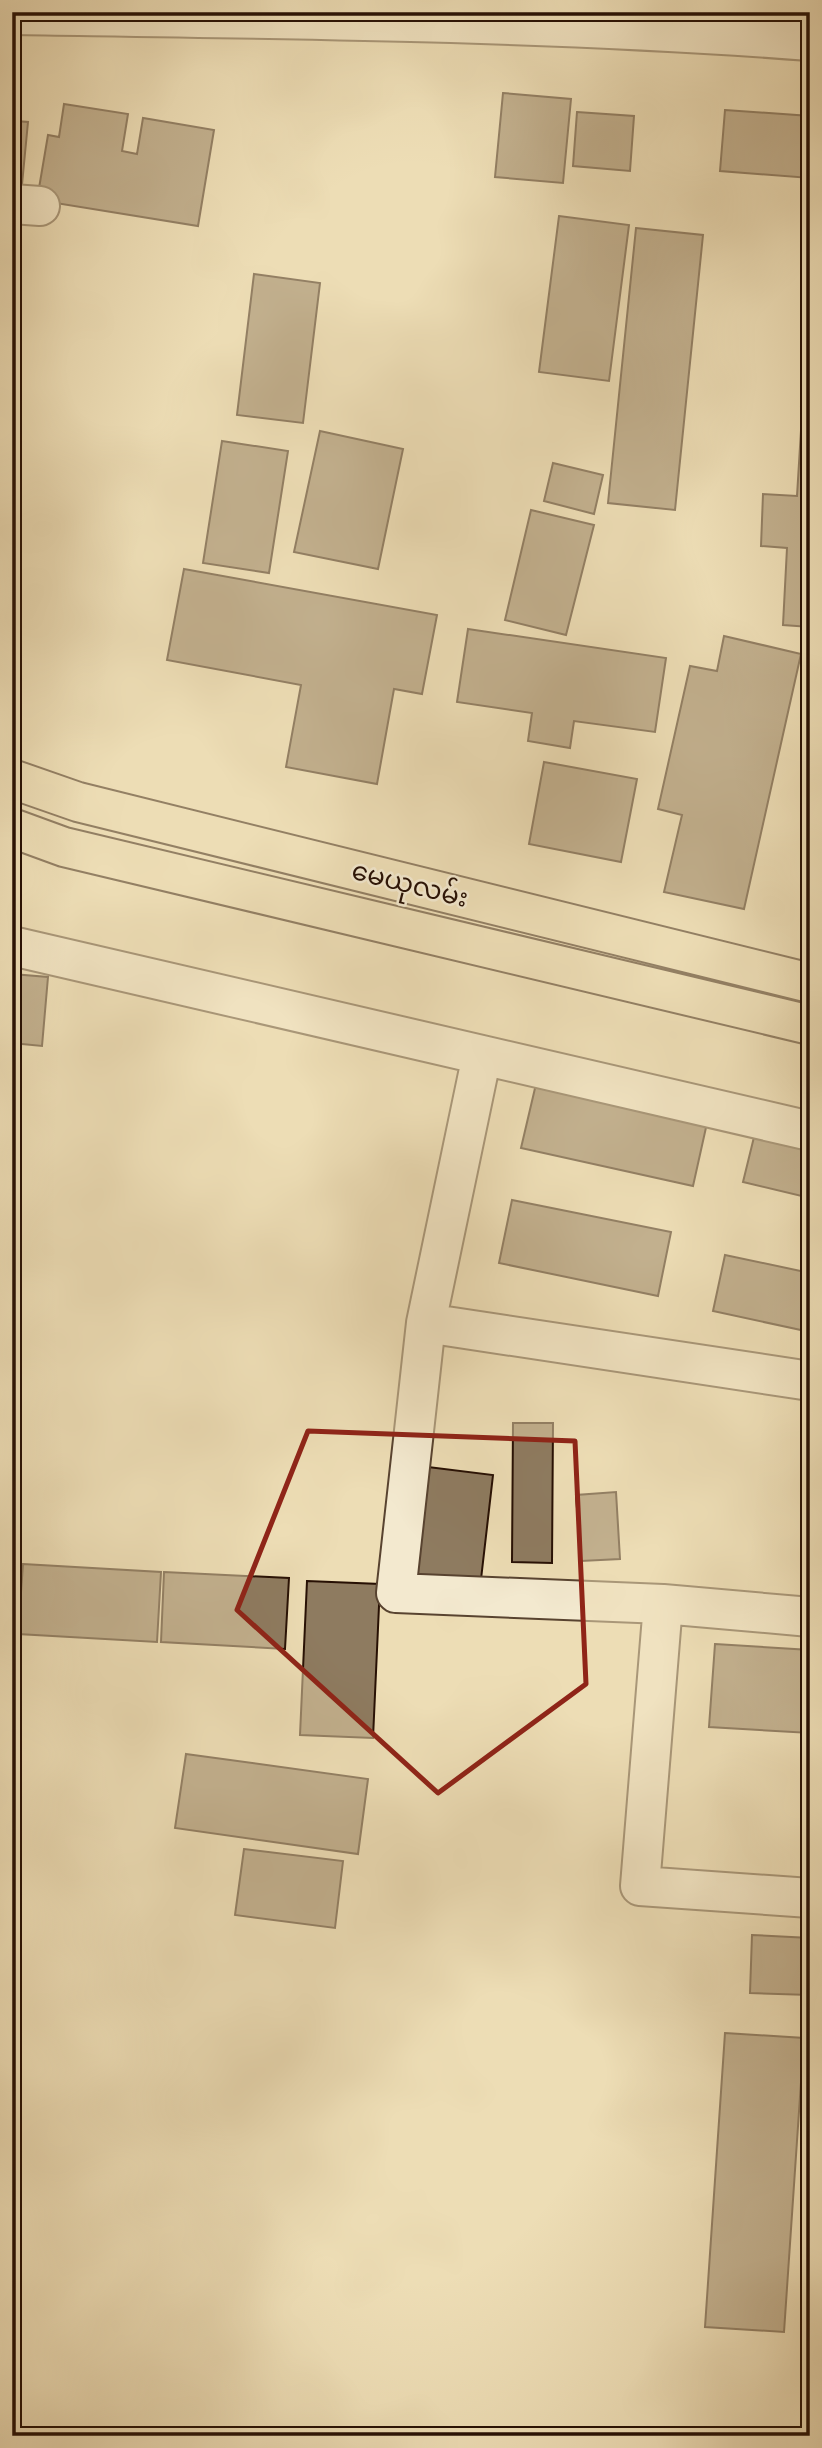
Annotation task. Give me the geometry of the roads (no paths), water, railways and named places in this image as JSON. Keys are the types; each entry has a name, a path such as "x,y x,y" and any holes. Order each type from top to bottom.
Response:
{"main road":[{"name":"မေယုလမ်း","path":"12,779 92,805 810,983"},
{"name":"မေယုလမ်း","path":"12,828 64,847 810,1024"}],"street":[{"path":"12,15 286,15 682,22 810,41"},
{"path":"12,946 810,1131"},
{"path":"482,1055 426,1323 396,1593 663,1604 810,1617"},
{"path":"426,1323 810,1381"},
{"path":"663,1604 640,1886 810,1898"}]}
